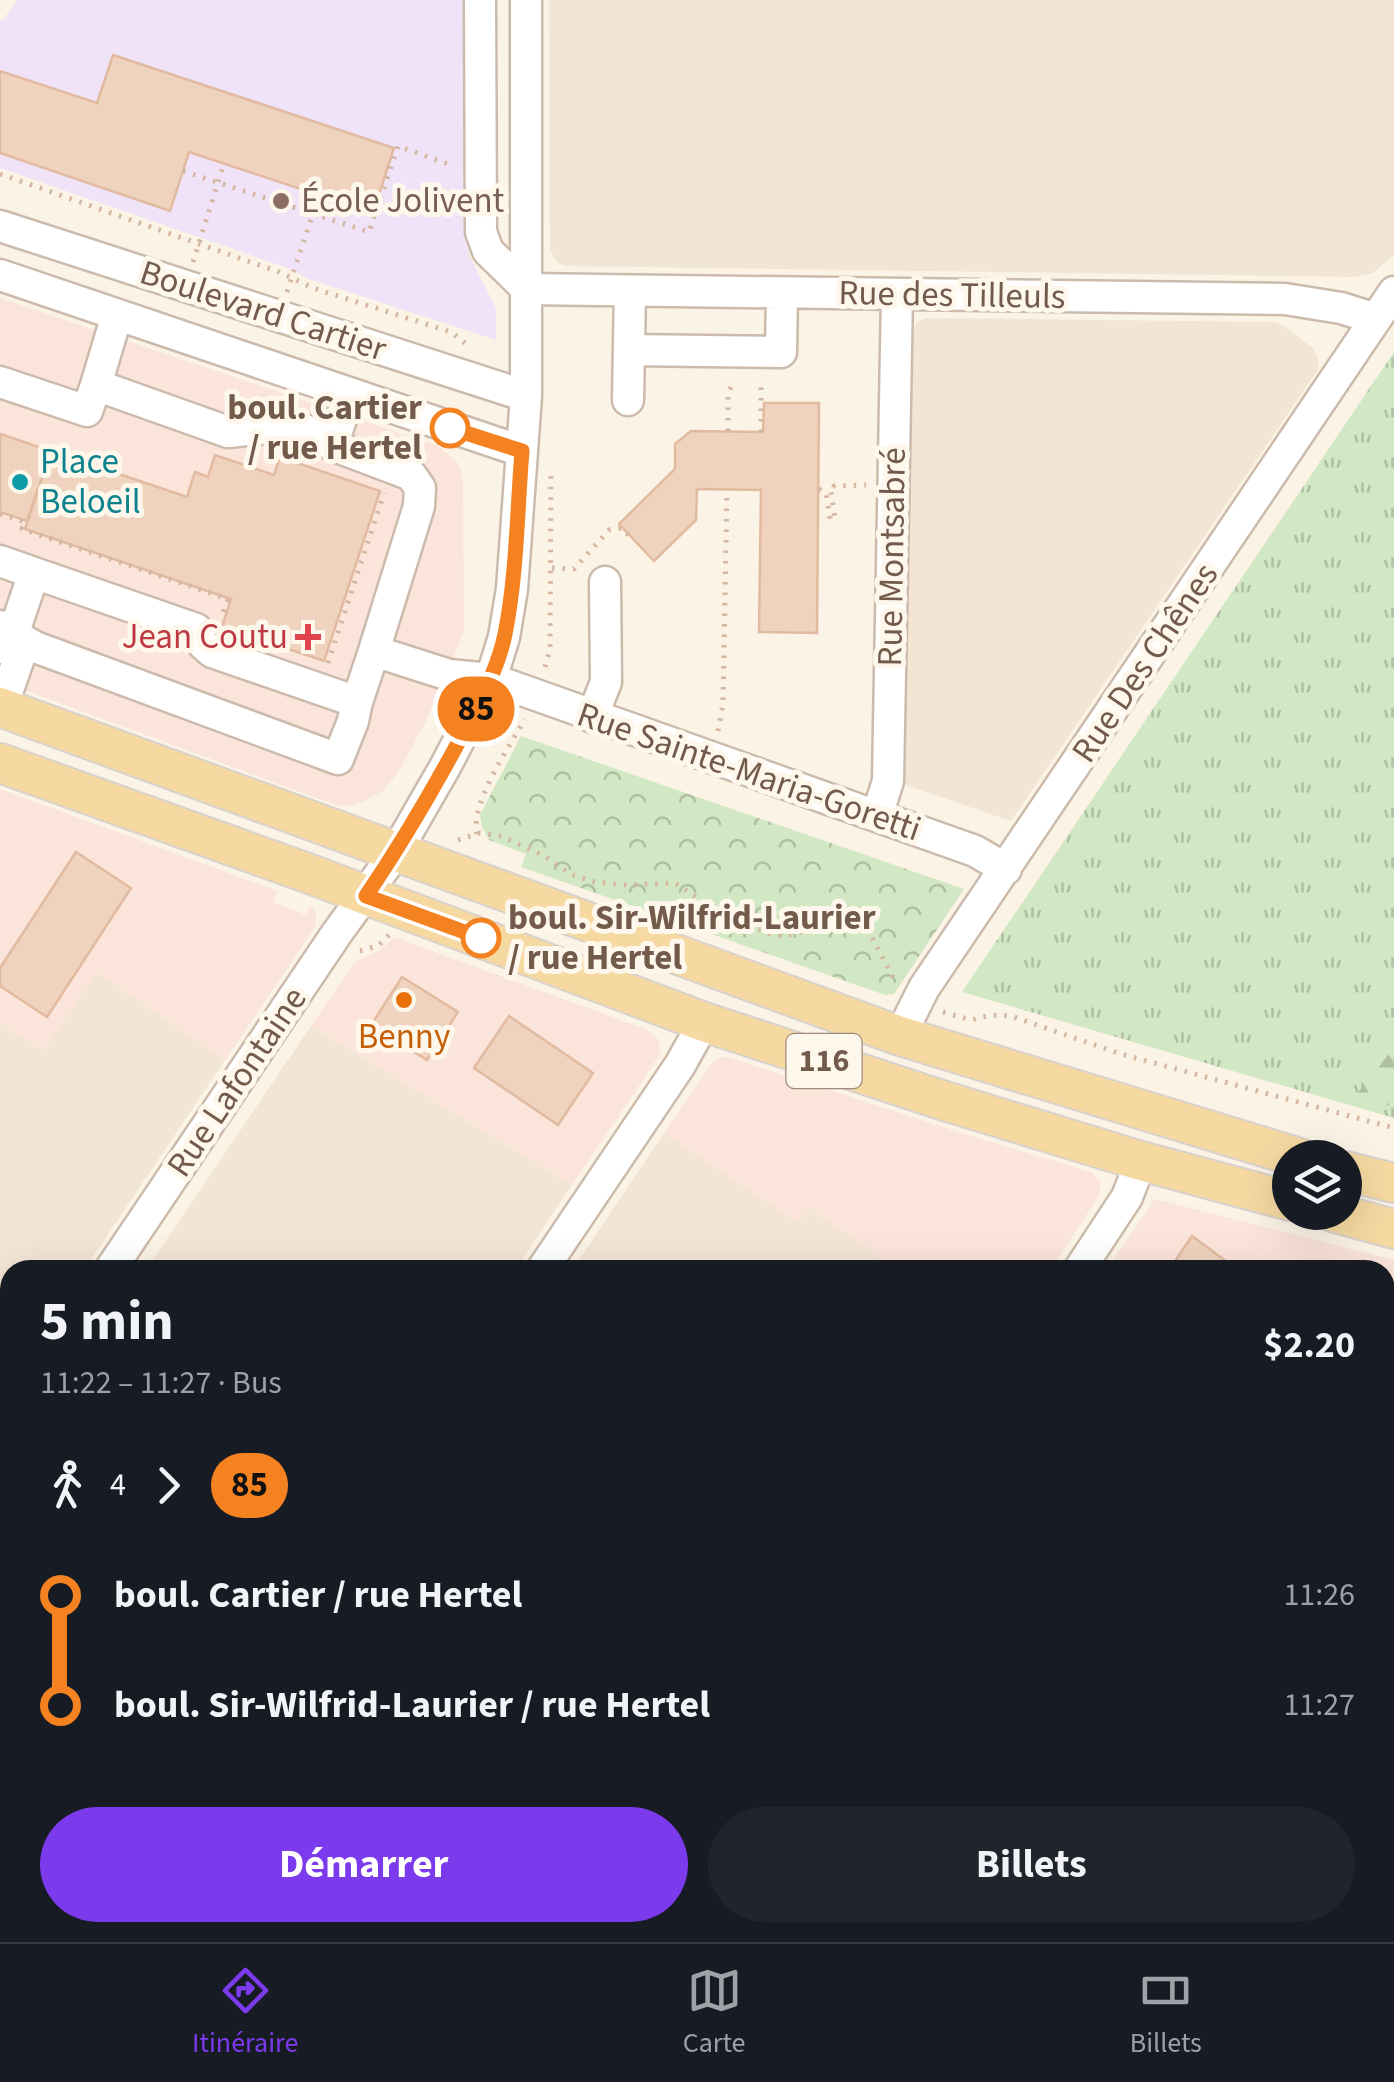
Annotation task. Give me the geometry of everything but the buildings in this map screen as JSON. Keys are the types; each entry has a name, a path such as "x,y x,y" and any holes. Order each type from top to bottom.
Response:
{"main road":[{"name":"116","path":"1,707 900,1036 1272,1149"},
{"name":"116","path":"0,764 704,1022 948,1102 1272,1196"},
{"path":"1362,1175 1394,1183"},
{"path":"1362,1220 1394,1229"}],"street":[{"path":"480,0 481,232 488,250 527,289"},
{"name":"Rue Lafontaine","path":"117,1260 337,932 396,852 491,680 512,589 526,396 526,0"},
{"name":"Boulevard Cartier","path":"0,226 526,396"},
{"name":"Boulevard Cartier","path":"0,275 522,451"},
{"name":"Rue des Tilleuls","path":"527,289 1285,299 1341,308 1376,319"},
{"path":"628,400 630,290"},
{"name":"Rue Des Chênes","path":"900,1036 924,988 1394,292"},
{"path":"629,350 781,352 782,293"},
{"name":"Rue Montsabré","path":"877,816 888,781 897,295"},
{"path":"0,382 87,411 117,315"},
{"path":"4,636 338,759 353,721 416,519 420,488 411,475 332,445 305,430 287,426 228,432 96,385"},
{"path":"332,445 350,394"},
{"path":"0,561 196,629 202,644 212,652 357,702"},
{"path":"4,636 34,573"},
{"path":"592,717 606,682 604,582"},
{"path":"1,707 19,658 4,636"},
{"name":"Rue Sainte-Maria-Goretti","path":"374,651 449,675 491,680 975,851 1006,869"},
{"path":"549,1260 680,1066 704,1022"},
{"path":"1086,1260 1127,1197 1140,1160"}],"path":[{"path":"183,171 369,232 398,146 459,168"},
{"path":"190,269 224,163"},
{"path":"0,174 314,288 456,334 479,355 480,381"},
{"path":"284,300 319,195"},
{"path":"761,432 762,368"},
{"path":"728,431 728,393 738,373"},
{"path":"544,669 550,650 552,467"},
{"path":"819,489 826,493 830,519 834,518 834,486 850,485"},
{"path":"717,734 723,704 727,490"},
{"path":"316,664 326,667 384,493"},
{"path":"0,514 25,522 22,530 228,599 218,630"},
{"path":"551,568 574,568 609,530 622,528 632,539"},
{"path":"476,834 474,824 480,802 528,713"},
{"path":"446,842 489,833 544,855 570,874 596,882 675,883 716,910 770,934 788,936 855,919 867,928 900,990"},
{"path":"938,1010 971,1020 1011,1016 1121,1054 1394,1128"}],"shaded area":[{"name":"École Jolivent","path":"17,0 466,0 465,238 470,257 496,308 496,340 309,279 288,268 0,168 0,20"},
{"path":"549,0 1394,0 1394,255 1373,273 1355,277 561,264 550,249"},
{"path":"0,298 438,446 458,463 463,478 464,632 426,721 399,771 383,791 356,805 338,806 0,681"},
{"path":"926,318 1272,322 1281,324 1313,348 1319,361 1317,371 1011,821 902,784 907,334"},
{"path":"0,789 277,891 273,902 306,915 310,906 313,908 315,927 225,1060 97,972 43,1051 0,1023"},
{"path":"394,937 648,1030 658,1039 659,1056 572,1185 311,1026 355,962 382,949"},
{"path":"97,972 225,1060 91,1260 0,1260 0,1023 43,1051"},
{"path":"311,1026 572,1185 522,1260 153,1260"},
{"path":"728,1057 1091,1172 1101,1183 1099,1196 1057,1260 884,1260 809,1208 798,1223 664,1133 719,1058"},
{"path":"664,1133 798,1222 809,1207 885,1260 579,1260"},
{"path":"1155,1199 1394,1260 1113,1260"}],"green space":[{"path":"1394,352 1394,1118 962,992"},
{"path":"521,736 964,889 894,994 885,995 521,867 526,854 489,840 480,815"},
{"path":"1393,1049 1394,1107 1355,1096"}],"bus line":[{"name":"85","path":"450,428 522,451 512,589 504,637 491,680 435,786 366,896 481,938"}],"place":[{"name":"École Jolivent","path":"281,201"},
{"name":"boul. Cartier / rue Hertel","path":"450,428"},
{"name":"Place Beloeil","path":"20,482"},
{"name":"Jean Coutu","path":"308,637"},
{"name":"boul. Sir-Wilfrid-Laurier / rue Hertel","path":"481,938"},
{"name":"Benny","path":"404,1000"}]}
